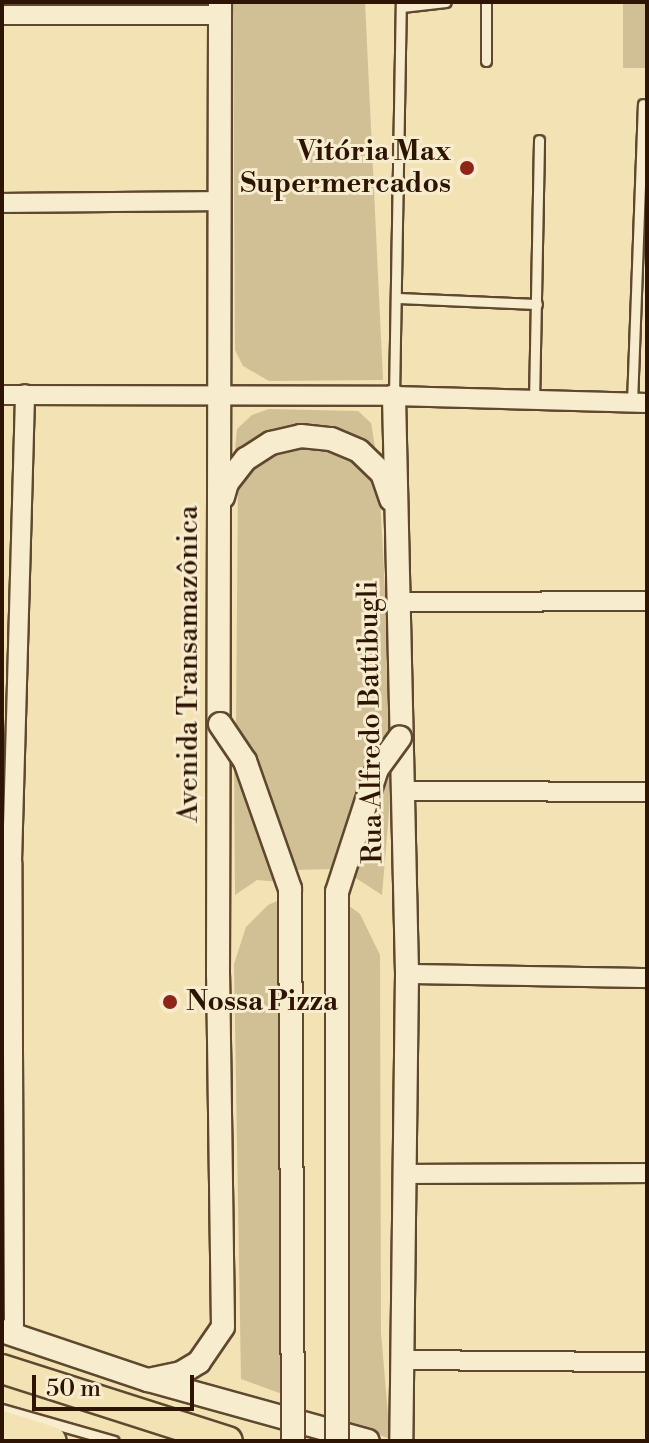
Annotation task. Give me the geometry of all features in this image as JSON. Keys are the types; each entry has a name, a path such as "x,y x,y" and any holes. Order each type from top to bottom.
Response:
{"main road":[{"path":"2,1369 228,1441"},
{"path":"2,1425 52,1441"}],"street":[{"path":"2,15 220,8"},
{"name":"Avenida Transamazônica","path":"148,1380 181,1373 199,1362 223,1327 220,8"},
{"path":"2,203 219,201"},
{"path":"25,394 7,862 8,1333 148,1380 368,1441"},
{"path":"2,395 394,396 640,403"},
{"name":"Rua Alfredo Battibugli","path":"394,396 407,974 401,1441"},
{"path":"219,513 227,483 246,459 271,443 316,437 359,451 382,473 398,531"},
{"path":"399,602 647,601"},
{"path":"220,724 245,761 290,889 293,1441"},
{"path":"337,1441 337,892 377,769 400,737"},
{"path":"403,791 647,792"},
{"path":"407,974 647,978"},
{"path":"405,1174 647,1173"},
{"path":"401,1360 647,1362"}],"lane":[{"path":"402,5 446,2"},
{"path":"486,2 486,61"},
{"name":"Rua Alfredo Battibugli","path":"394,396 402,5"},
{"path":"640,403 643,104"},
{"path":"534,402 539,140"},
{"path":"397,298 537,304"},
{"path":"2,1377 186,1441"},
{"path":"2,1409 114,1441"}],"shaded area":[{"path":"233,2 365,2 383,380 269,381 243,366 235,350"},
{"path":"623,2 647,2 647,68 623,68"},
{"path":"269,409 358,411 371,423 377,458 343,438 234,460 237,429 252,415"},
{"path":"298,443 348,454 379,480 393,736 337,869 291,870 236,730 238,480 249,465"},
{"path":"394,753 382,895 348,873"},
{"path":"234,755 281,882 257,880 235,895"},
{"path":"284,898 285,1395 241,1379 234,964 246,927 268,905"},
{"path":"344,902 360,914 380,955 381,1332 390,1439 342,1420"}],"place":[{"name":"Vitória Max Supermercados","path":"467,168"},
{"name":"Nossa Pizza","path":"170,1002"}]}
